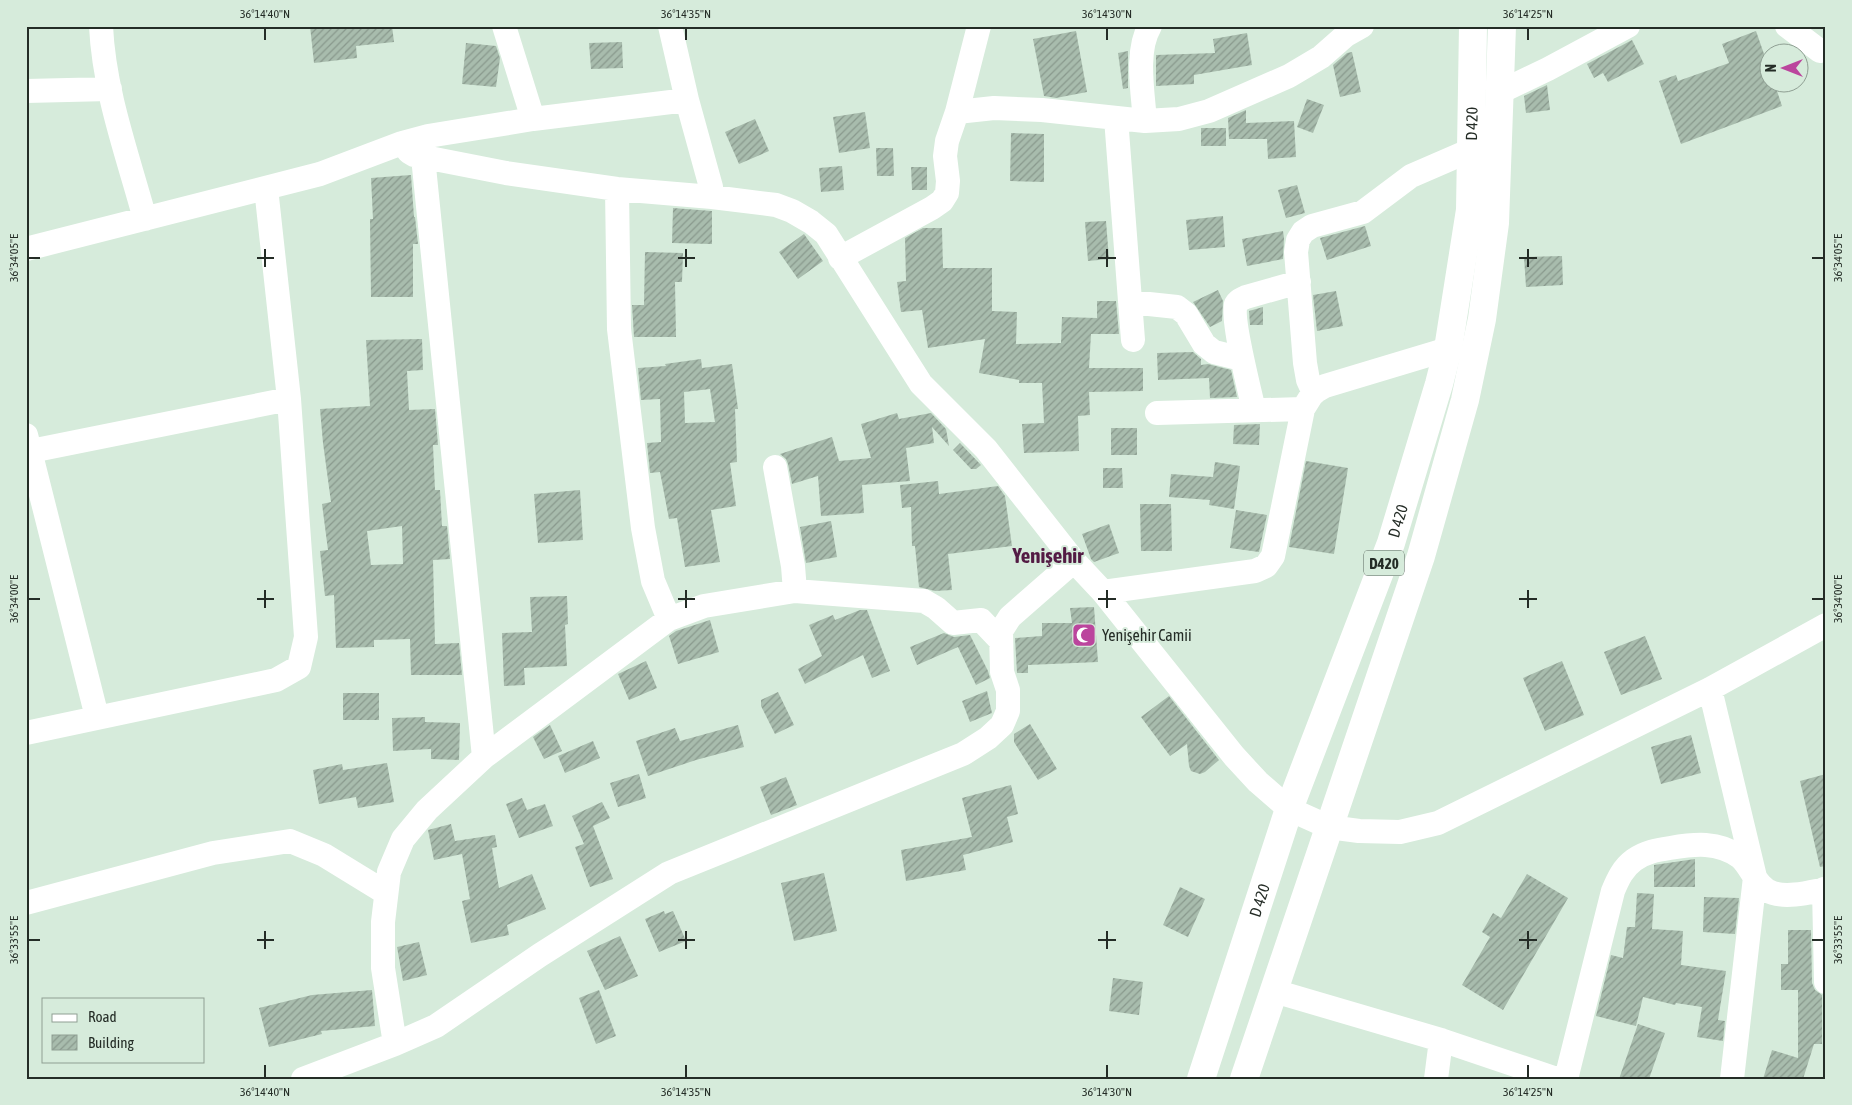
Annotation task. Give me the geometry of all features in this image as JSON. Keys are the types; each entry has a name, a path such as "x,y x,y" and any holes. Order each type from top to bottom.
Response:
{"highway":[{"name":"D 420","path":"1201,1079 1289,809 1391,543 1439,384 1448,349 1470,210 1473,26"},
{"name":"D420","path":"1244,1079 1421,556 1465,400 1482,320 1495,224 1502,26"}],"street":[{"path":"101,26 102,46 110,89 145,219"},
{"path":"504,26 533,119"},
{"path":"670,26 687,100 709,176 712,197"},
{"path":"840,258 942,201 948,181 945,156 947,141 957,112 979,26"},
{"path":"1145,121 1141,76 1143,48 1150,26"},
{"path":"1500,92 1548,69 1628,26"},
{"path":"1787,26 1820,51"},
{"path":"957,112 994,108 1042,110 1145,121 1179,119 1209,111 1289,76 1321,57 1351,29"},
{"path":"26,91 110,89"},
{"path":"26,250 320,174 402,143 428,136 533,119 687,100"},
{"path":"1116,118 1133,340"},
{"path":"402,143 408,152 423,157 506,173 617,189 712,197 776,205 792,211 811,222 826,234 921,384 986,449 1074,561 1103,592 1234,756 1258,782 1289,809 1329,827 1359,831 1400,832 1438,823 1710,690 1826,625"},
{"path":"1103,592 1255,571 1266,566 1273,556 1308,401 1308,380 1296,252 1298,240 1303,232 1312,226 1363,212 1411,176 1471,150"},
{"path":"423,157 484,757"},
{"path":"26,733 276,680 299,667 306,637 288,399 266,188"},
{"path":"617,189 619,329 642,528 653,581 669,619"},
{"path":"1254,410 1242,358 1235,314 1236,306 1239,300 1299,282"},
{"path":"1130,302 1176,308 1186,314 1204,344 1214,352 1242,358"},
{"path":"1157,413 1254,410 1308,401 1325,386 1448,349"},
{"path":"97,717 28,446 288,399"},
{"path":"775,467 793,566 795,591"},
{"path":"302,1079 395,1044 436,1026 540,955 670,873 963,754 988,738 1002,725 1008,711 1008,690 1002,672 1001,631 1010,617 1074,561"},
{"path":"395,1044 383,968 383,922 390,872 403,839 427,810 484,757 669,619 704,606 795,591 924,601 936,608 953,623 981,620 1000,640"},
{"path":"1710,690 1755,876 1732,1079"},
{"path":"26,903 213,854 290,842 324,855 386,893"},
{"path":"1566,1079 1613,891 1622,872 1633,860 1649,852 1694,844 1718,846 1740,857 1762,887 1773,893 1791,894 1825,889 1826,982"},
{"path":"1274,991 1440,1040 1557,1079"},
{"path":"1436,1079 1440,1040"}],"building":[{"path":"310,26 392,26 394,42 356,46 357,58 314,63"},
{"path":"1076,31 1087,92 1056,98 1044,96 1033,39"},
{"path":"1756,31 1760,42 1760,92 1777,92 1782,106 1681,144 1659,81 1676,75 1678,81 1729,63 1722,44"},
{"path":"1247,33 1252,65 1194,75 1194,84 1156,86 1156,55 1215,53 1213,39"},
{"path":"1632,40 1644,64 1608,82 1603,73 1594,78 1587,64"},
{"path":"622,42 623,68 591,69 589,43"},
{"path":"466,43 496,46 500,58 496,87 462,84"},
{"path":"1128,51 1128,88 1123,89 1118,53"},
{"path":"1352,52 1361,92 1340,97 1333,65 1347,53"},
{"path":"1547,85 1550,110 1526,113 1524,96"},
{"path":"1307,99 1324,105 1313,133 1297,127"},
{"path":"1246,110 1246,123 1294,121 1296,157 1268,159 1267,139 1229,139 1228,118"},
{"path":"865,112 870,148 839,153 833,117"},
{"path":"755,119 769,151 739,164 725,132"},
{"path":"1201,128 1226,128 1226,146 1201,146"},
{"path":"1011,133 1044,134 1044,182 1010,181"},
{"path":"876,148 893,148 894,176 877,176"},
{"path":"842,166 844,190 821,192 819,168"},
{"path":"911,167 927,167 927,190 912,190"},
{"path":"411,175 418,244 413,244 413,297 371,297 370,219 373,219 371,178"},
{"path":"1297,185 1305,213 1286,218 1278,190"},
{"path":"673,208 712,211 712,244 672,243"},
{"path":"1223,216 1225,247 1189,250 1186,220"},
{"path":"1106,221 1109,259 1088,261 1085,222"},
{"path":"1365,226 1371,246 1327,260 1320,238"},
{"path":"923,228 942,228 943,268 992,268 992,311 1017,312 1016,344 1061,343 1062,317 1097,318 1097,301 1116,301 1119,334 1091,334 1089,368 1143,368 1143,391 1089,392 1090,415 1078,416 1079,451 1024,453 1022,424 1044,423 1042,383 1019,383 1019,380 979,373 985,339 928,348 922,310 901,312 897,282 906,281 905,238"},
{"path":"1283,231 1283,259 1247,266 1242,239"},
{"path":"804,234 823,261 798,279 779,252"},
{"path":"645,252 683,253 682,282 675,282 676,337 634,337 632,305 644,305"},
{"path":"1562,256 1563,285 1526,287 1524,257"},
{"path":"1218,290 1223,301 1222,321 1210,327 1193,302"},
{"path":"1336,291 1343,326 1317,331 1313,295"},
{"path":"1263,307 1263,325 1250,325 1249,311"},
{"path":"422,339 423,370 407,371 409,410 435,409 438,445 433,445 435,490 440,490 442,526 447,526 450,559 433,560 435,644 459,643 462,675 411,675 410,639 374,640 374,647 336,648 334,595 325,596 320,551 328,550 322,504 331,502 320,409 370,406 366,340","holes":["402,526 403,564 371,565 367,531"]},
{"path":"1193,352 1201,359 1201,365 1208,364 1231,370 1237,397 1210,398 1209,378 1158,380 1157,353"},
{"path":"701,359 702,368 732,364 738,409 735,409 737,462 730,463 736,506 711,510 720,562 685,567 677,518 669,519 660,472 650,473 647,443 661,442 660,399 641,400 638,368 666,366 665,364","holes":["710,389 715,422 685,423 684,392"]},
{"path":"897,413 899,419 931,413 946,429 949,446 932,427 934,443 906,448 910,481 862,485 864,513 821,516 818,476 792,484 786,459 780,454 832,437 839,461 871,458 861,424"},
{"path":"1260,424 1259,445 1233,444 1234,425"},
{"path":"1111,428 1137,428 1137,455 1111,455"},
{"path":"960,443 981,465 976,469 971,469 953,450"},
{"path":"1306,461 1348,468 1334,554 1289,547"},
{"path":"1215,462 1240,466 1234,509 1209,505 1210,500 1169,497 1171,474 1213,477"},
{"path":"1103,468 1122,468 1123,488 1103,488"},
{"path":"938,481 939,494 998,486 1005,496 1012,546 948,554 952,590 935,591 919,587 915,546 912,546 911,507 902,508 900,485"},
{"path":"580,490 583,540 538,543 534,494"},
{"path":"1140,504 1171,504 1172,551 1141,551"},
{"path":"1236,510 1267,515 1259,552 1230,548"},
{"path":"831,521 837,557 806,563 800,527"},
{"path":"1109,524 1119,553 1094,562 1091,559 1082,534"},
{"path":"567,596 568,624 565,625 567,666 524,668 525,685 504,686 502,633 532,632 530,597"},
{"path":"1094,607 1098,662 1028,665 1028,673 1017,673 1015,638 1042,636 1042,623 1072,623 1070,608"},
{"path":"860,610 867,610 890,671 872,678 863,655 805,684 798,669 822,656 809,625 833,615 835,620"},
{"path":"710,620 719,652 678,664 669,636 676,631"},
{"path":"944,633 954,637 970,635 990,678 976,685 958,647 917,665 910,647"},
{"path":"1645,636 1662,679 1621,695 1604,652"},
{"path":"646,661 657,688 629,700 618,674"},
{"path":"1562,661 1584,715 1545,731 1523,678"},
{"path":"987,691 992,713 970,722 962,701"},
{"path":"778,692 794,725 775,734 761,706 761,700"},
{"path":"343,693 379,693 379,720 343,720"},
{"path":"1169,696 1219,760 1205,772 1200,774 1191,771 1187,744 1170,756 1141,717"},
{"path":"425,717 425,722 460,723 459,760 431,759 431,749 393,751 392,718"},
{"path":"1030,724 1057,769 1038,780 1014,742 1014,734"},
{"path":"550,725 562,751 544,759 533,737"},
{"path":"738,725 744,747 648,776 636,741 675,728 680,741"},
{"path":"1691,735 1701,773 1661,784 1651,747"},
{"path":"593,741 600,758 565,773 558,756"},
{"path":"387,763 394,802 358,808 356,797 319,804 313,770 342,764 343,770"},
{"path":"639,774 646,798 618,807 610,783"},
{"path":"1826,774 1826,866 1820,867 1800,781"},
{"path":"786,777 797,805 771,815 760,787"},
{"path":"1011,785 1018,814 1007,817 1013,842 963,855 966,870 906,881 901,850 972,837 962,798"},
{"path":"522,798 527,810 545,804 553,826 519,838 506,804"},
{"path":"602,802 610,818 593,826 613,879 590,887 575,847 584,844 572,816"},
{"path":"451,824 455,841 495,835 497,847 492,848 499,888 532,874 546,909 507,925 509,935 471,943 462,901 470,899 462,854 434,860 428,830"},
{"path":"1695,859 1695,887 1654,887 1654,865"},
{"path":"824,873 837,931 794,941 781,883"},
{"path":"1527,874 1568,898 1503,1010 1462,985 1490,937 1482,932 1493,913 1501,918"},
{"path":"1180,887 1205,899 1188,937 1163,925"},
{"path":"1637,893 1654,894 1652,929 1683,931 1681,965 1726,971 1718,1020 1725,1021 1723,1041 1697,1037 1702,1007 1676,1003 1675,1005 1643,997 1636,1026 1596,1016 1611,955 1623,958 1627,927 1635,927"},
{"path":"1704,897 1739,898 1735,934 1703,932"},
{"path":"664,911 665,914 673,911 686,941 659,952 645,919"},
{"path":"1788,930 1811,930 1812,983 1815,990 1822,995 1822,1044 1814,1044 1803,1079 1763,1079 1772,1050 1798,1058 1798,990 1781,990 1781,964 1788,964"},
{"path":"620,936 638,976 605,990 587,951"},
{"path":"419,942 427,975 403,981 397,947"},
{"path":"1113,978 1143,982 1139,1015 1109,1011"},
{"path":"372,990 375,1026 321,1031 322,1034 269,1047 259,1008 312,995"},
{"path":"599,990 616,1036 596,1044 579,998"},
{"path":"1638,1024 1665,1033 1649,1079 1619,1079"}],"place":[{"name":"Yenişehir Camii","path":"1084,635"}],"district":[{"name":"Yenişehir","path":"1048,555"}]}
